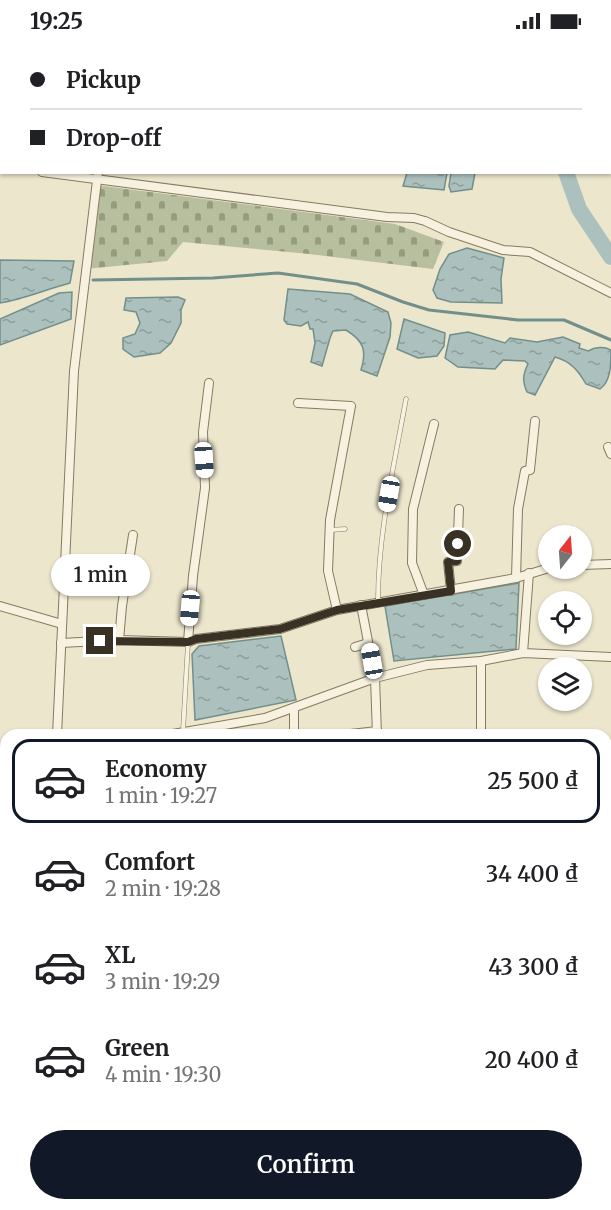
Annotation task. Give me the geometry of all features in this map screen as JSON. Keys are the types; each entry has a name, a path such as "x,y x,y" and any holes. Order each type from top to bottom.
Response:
{"street":[{"path":"64,174 387,217 414,218 503,249 530,252 611,293"},
{"path":"57,729 74,371 97,177"},
{"path":"188,642 193,576 205,488 203,432 209,383"},
{"path":"298,402 351,406 331,507 328,571 337,610"},
{"path":"516,578 518,509 525,471 530,470 535,421"},
{"path":"424,595 412,563 413,509 434,424"},
{"path":"451,591 448,562 457,561 459,509"},
{"path":"119,640 122,606 134,535"},
{"path":"592,565 611,564"},
{"path":"61,643 119,640 188,642 196,639 280,629 337,610 451,591 516,578 538,571"},
{"path":"523,653 529,573"},
{"path":"361,605 375,678 377,729"},
{"path":"0,606 62,624"},
{"path":"355,647 368,643"},
{"path":"211,729 251,722 375,678 427,665 481,661 523,653 611,657"},
{"path":"481,661 481,729"},
{"path":"294,708 294,729"}],"lane":[{"path":"378,602 378,574 385,517 406,399"},
{"path":"330,530 345,529"},
{"path":"183,729 188,642"}],"green space":[{"path":"96,185 395,224 444,242 433,269 183,242 167,261 85,269"}],"water":[{"path":"407,174 447,174 444,190 403,186"},
{"path":"451,174 475,174 472,189 451,192 449,186"},
{"path":"467,248 504,258 501,279 502,303 451,302 437,298 433,290 440,269 449,254"},
{"path":"0,260 74,261 70,283 0,303"},
{"path":"288,289 350,294 388,312 391,323 390,337 377,376 361,370 364,352 357,338 346,330 333,331 322,366 311,362 315,343 313,329 310,329 308,322 301,326 287,324 284,320"},
{"path":"72,292 71,319 0,345 0,319 59,293"},
{"path":"178,297 185,300 181,310 181,323 171,343 160,353 134,357 123,349 123,338 135,334 140,323 136,312 124,310 126,298"},
{"path":"404,319 445,333 444,346 437,356 418,358 397,349"},
{"path":"468,332 505,343 510,338 537,342 563,337 580,344 579,348 588,351 608,349 611,350 608,377 600,389 586,384 573,367 555,357 535,395 527,392 525,388 524,378 528,364 525,361 503,360 495,369 458,367 445,358 450,335"},
{"path":"519,583 516,649 394,661 385,606"},
{"path":"281,636 296,700 195,720 192,654 199,646"}],"waterway":[{"path":"567,174 579,209 611,257"},
{"path":"93,280 213,278 278,273 357,284 429,310 518,320 564,320 611,340"}],"route":[{"path":"100,641 188,642 196,639 280,629 337,610 451,591 448,562 457,561 458,544"}]}
